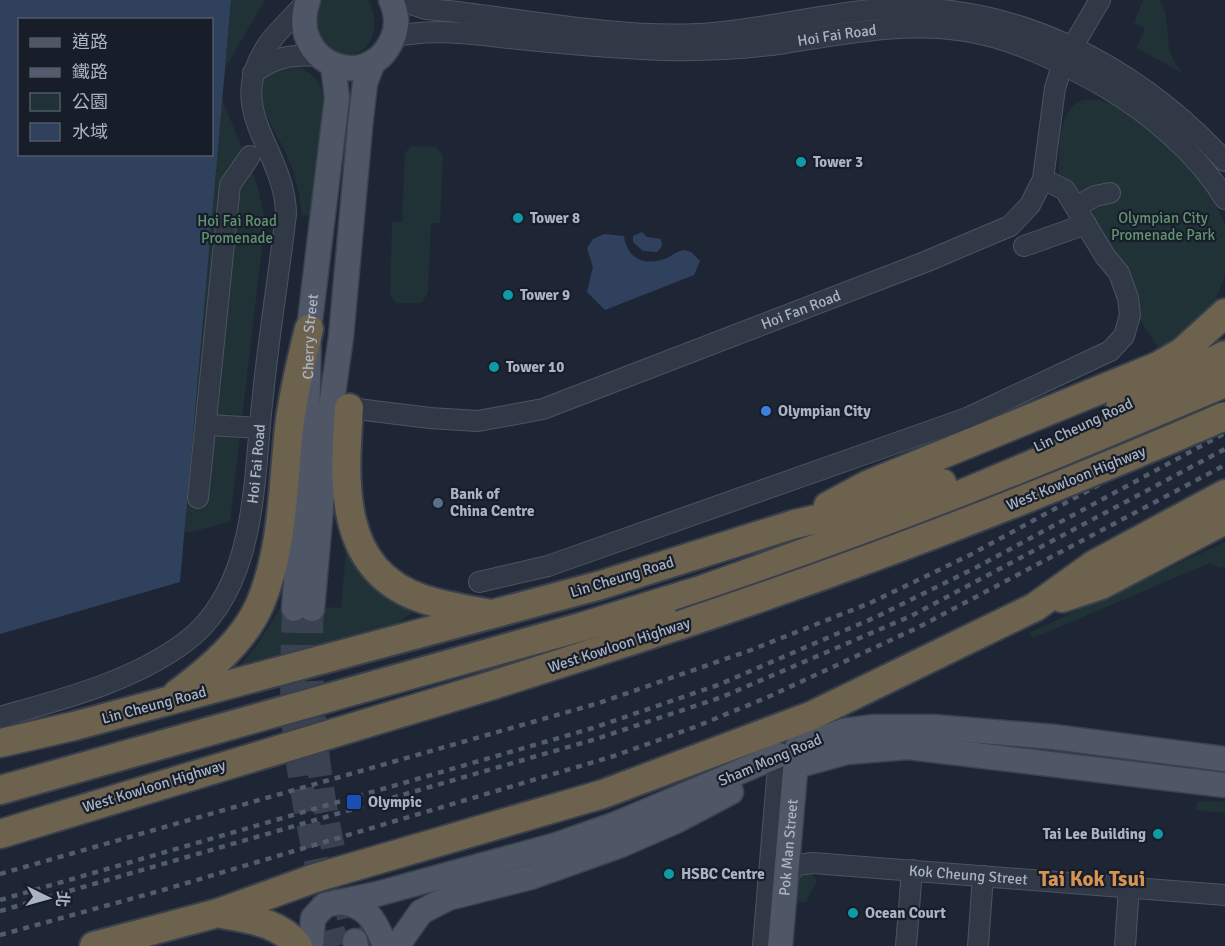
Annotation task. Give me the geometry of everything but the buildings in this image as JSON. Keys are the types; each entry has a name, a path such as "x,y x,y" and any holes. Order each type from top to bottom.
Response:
{"highway":[{"path":"795,524 867,485 1158,366 1182,351 1225,313"},
{"path":"168,700 243,634 260,604 277,537 290,424 309,329"},
{"name":"Lin Cheung Road","path":"0,743 559,596 795,524 873,506 972,473 1114,411 1225,355"},
{"name":"West Kowloon Highway","path":"0,834 493,685 931,507 1225,383"},
{"path":"349,408 346,502 353,531 378,573 423,600 491,614"},
{"name":"West Kowloon Highway","path":"0,790 85,765 676,612 1038,493 1225,416"},
{"path":"1035,607 1095,564 1225,495"},
{"path":"94,946 218,913 315,878 652,778 841,703 1035,607 1101,585 1225,520"},
{"path":"0,776 85,765"},
{"path":"218,913 273,926 291,938 297,946"}],"main road":[{"path":"307,0 303,16 304,31 309,45 325,60 357,67 373,62 388,47 393,37 396,16 391,0"},
{"name":"Cherry Street","path":"325,60 337,98 309,329 303,609 341,337 365,83 373,62"},
{"name":"Cherry Street","path":"341,337 349,408"},
{"name":"Sham Mong Road","path":"397,946 422,912 448,898 531,877 621,845 843,731 906,726 1054,737 1225,759"},
{"path":"1054,737 1053,744 1058,754 1084,768"},
{"name":"Sham Mong Road","path":"332,902 373,895 556,845 788,760 892,747 1225,785"},
{"name":"Pok Man Street","path":"780,946 787,875 788,760"},
{"path":"311,946 313,918 319,909 332,902 362,908 376,923 385,946"}],"street":[{"name":"Hoi Fai Road","path":"0,717 127,676 186,642 206,621 228,590 244,545 286,214 283,185 251,107 249,89 253,73 265,48 307,0"},
{"name":"Hoi Fai Road","path":"400,0 426,9 633,32 694,34 739,31 870,10 918,8 991,17 1054,36 1072,45 1148,93 1191,128 1225,161"},
{"name":"Hoi Fan Road","path":"349,408 478,421 543,410 982,240 1010,226 1030,205 1043,179 1055,88 1072,45 1100,0"},
{"name":"Hoi Fai Road","path":"393,37 436,31 594,47 695,51 917,27 964,30 988,35 1063,63 1117,94 1148,118 1200,167 1225,199"},
{"path":"253,73 279,57 292,54 325,60"},
{"path":"198,498 230,185 250,156"},
{"path":"479,582 548,566 967,418 1110,351 1124,336 1130,315 1128,298 1119,273 1065,190 1043,179"},
{"path":"1024,246 1081,216 1095,196 1110,193"},
{"path":"207,424 259,428"},
{"path":"548,566 559,596"},
{"name":"Pok Man Street","path":"763,946 788,760"},
{"name":"Kok Cheung Street","path":"787,875 797,866 805,863 1225,895"},
{"path":"906,946 912,870"},
{"path":"978,946 983,876"},
{"path":"1125,946 1129,887"}],"green space":[{"path":"231,0 265,0 225,68"},
{"path":"319,0 368,0 373,10 374,30 366,47 358,53 339,54 315,39 314,7"},
{"path":"1143,0 1160,0 1164,10 1172,58 1186,75 1137,48 1145,29 1134,23"},
{"path":"281,62 307,71 319,84 323,95 325,128 315,216 302,215 291,166 263,105 262,82 266,69"},
{"name":"Hoi Fai Road Promenade","path":"222,99 257,184 265,221 230,522 190,532 184,531"},
{"name":"Olympian City Promenade Park","path":"1100,100 1128,110 1173,151 1208,190 1225,224 1225,274 1213,308 1159,349 1138,317 1121,266 1089,208 1059,177 1061,135 1067,115 1081,101"},
{"path":"411,146 436,147 443,155 440,223 431,223 428,293 421,303 396,303 390,295 392,222 402,222 405,153"},
{"path":"348,531 418,608 393,627 233,674 257,645 282,605 341,608"},
{"path":"1225,542 1225,566 1219,568 1210,563 1033,638 1029,633"},
{"path":"1197,801 1225,802 1225,813 1196,810"},
{"path":"804,874 813,875 817,881 806,902 796,903 794,887"}],"water":[{"path":"0,0 231,0 180,582 0,634"},
{"path":"642,232 647,237 661,239 662,246 657,252 643,251 633,242 633,236"},
{"path":"604,234 624,236 633,255 645,261 659,261 684,250 691,252 700,261 694,275 605,310 587,292 593,267 587,248 593,239"}],"tunnel":[{"path":"294,609 292,688 296,744 310,831 337,946"},
{"path":"312,609 312,694 320,776 335,859 355,941"}],"railway":[{"path":"0,874 599,703 751,650 870,603 970,555 1225,416"},
{"path":"0,900 593,728 718,685 876,617 977,567 1225,433"},
{"path":"0,911 596,739 722,697 911,616 1225,449"},
{"path":"0,935 163,890 614,756 695,727 768,697 919,627 1225,465"}],"place":[{"name":"Tower 3","path":"801,162"},
{"name":"Tower 8","path":"518,218"},
{"name":"Tower 9","path":"508,295"},
{"name":"Tower 10","path":"494,367"},
{"name":"Olympian City","path":"766,411"},
{"name":"Bank of China Centre","path":"438,503"},
{"name":"Olympic","path":"354,802"},
{"name":"Tai Lee Building","path":"1158,834"},
{"name":"HSBC Centre","path":"669,874"},
{"name":"Ocean Court","path":"853,913"}],"district":[{"name":"Tai Kok Tsui","path":"1092,879"}]}
